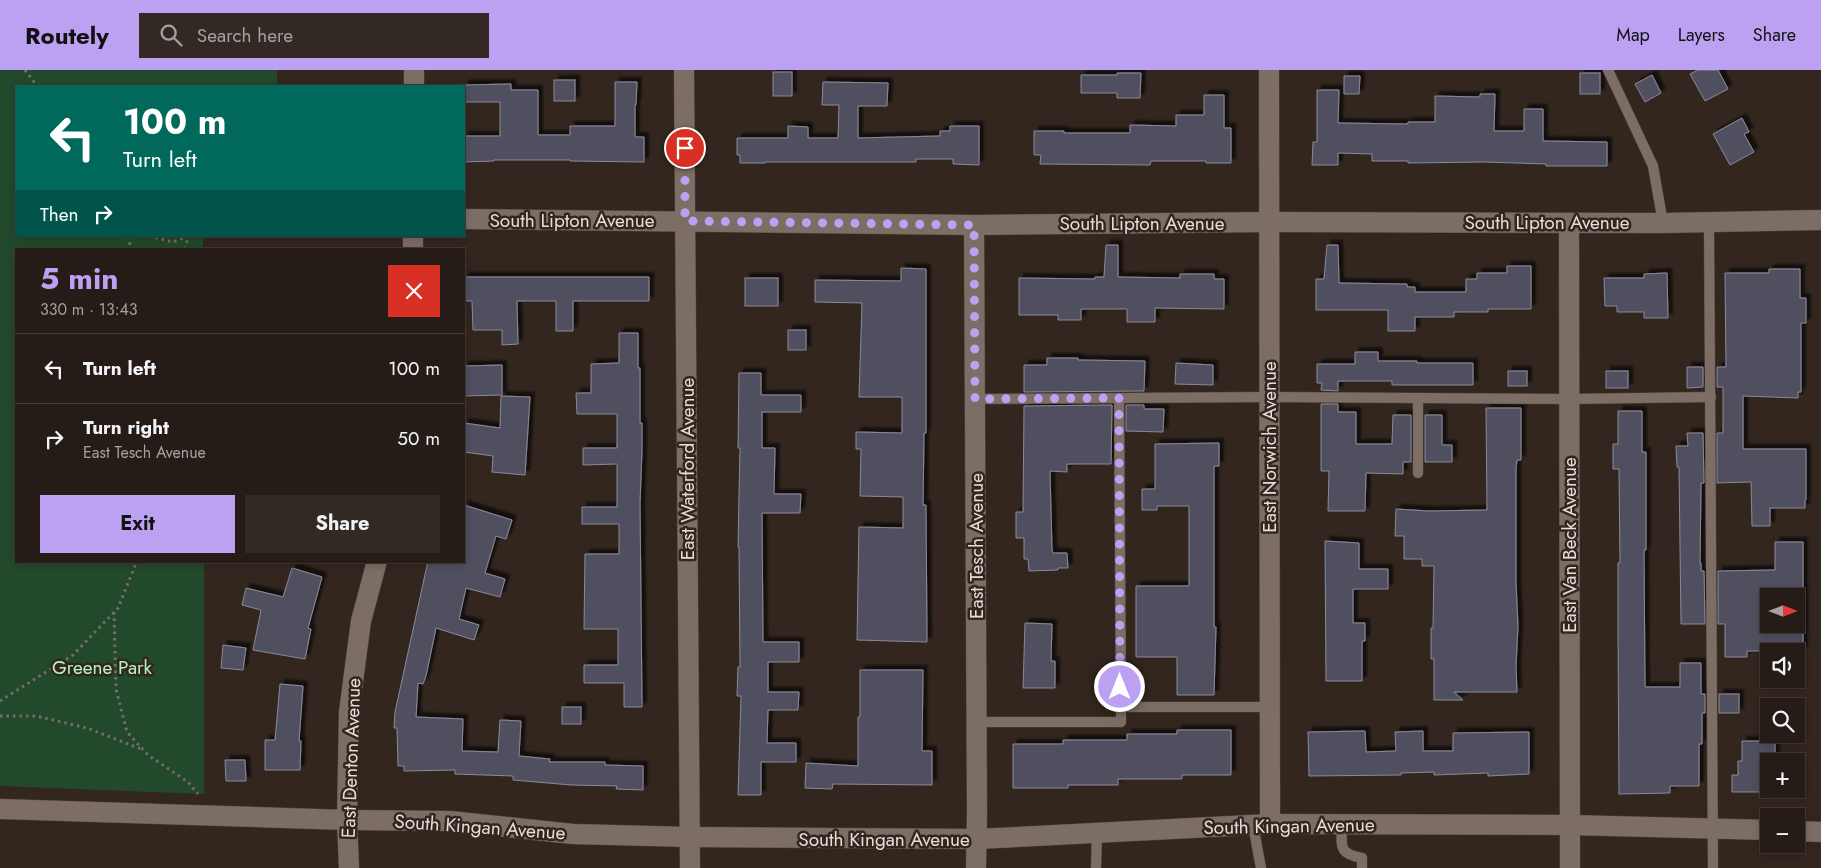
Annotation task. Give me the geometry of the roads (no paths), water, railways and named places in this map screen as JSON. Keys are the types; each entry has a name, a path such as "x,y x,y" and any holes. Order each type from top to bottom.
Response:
{"street":[{"path":"414,70 414,85"},
{"name":"East Waterford Avenue","path":"684,70 690,868"},
{"name":"East Norwich Avenue","path":"1261,824 1270,707 1268,398 1269,70"},
{"name":"South Lipton Avenue","path":"465,219 974,225 1821,220"},
{"name":"East Van Beck Avenue","path":"1569,222 1570,868"},
{"name":"East Tesch Avenue","path":"974,225 976,868"},
{"name":"East Denton Avenue","path":"349,868 347,820 349,712 361,621 376,563"},
{"name":"South Kingan Avenue","path":"0,808 347,820 450,821 573,834 690,837 977,839 1261,824 1570,825 1760,830"},
{"path":"1805,831 1821,832"}],"lane":[{"path":"1608,70 1653,166 1663,222"},
{"path":"1709,222 1713,868"},
{"path":"977,722 1121,722 1119,398"},
{"path":"1418,398 1418,473"},
{"path":"975,399 1711,398"},
{"path":"1121,707 1270,707"},
{"path":"1261,824 1261,868"},
{"path":"1342,824 1342,848 1348,855 1362,858 1362,868"},
{"path":"1096,868 1097,833"}],"park label":[{"name":"Greene Park","path":"102,667"}]}
